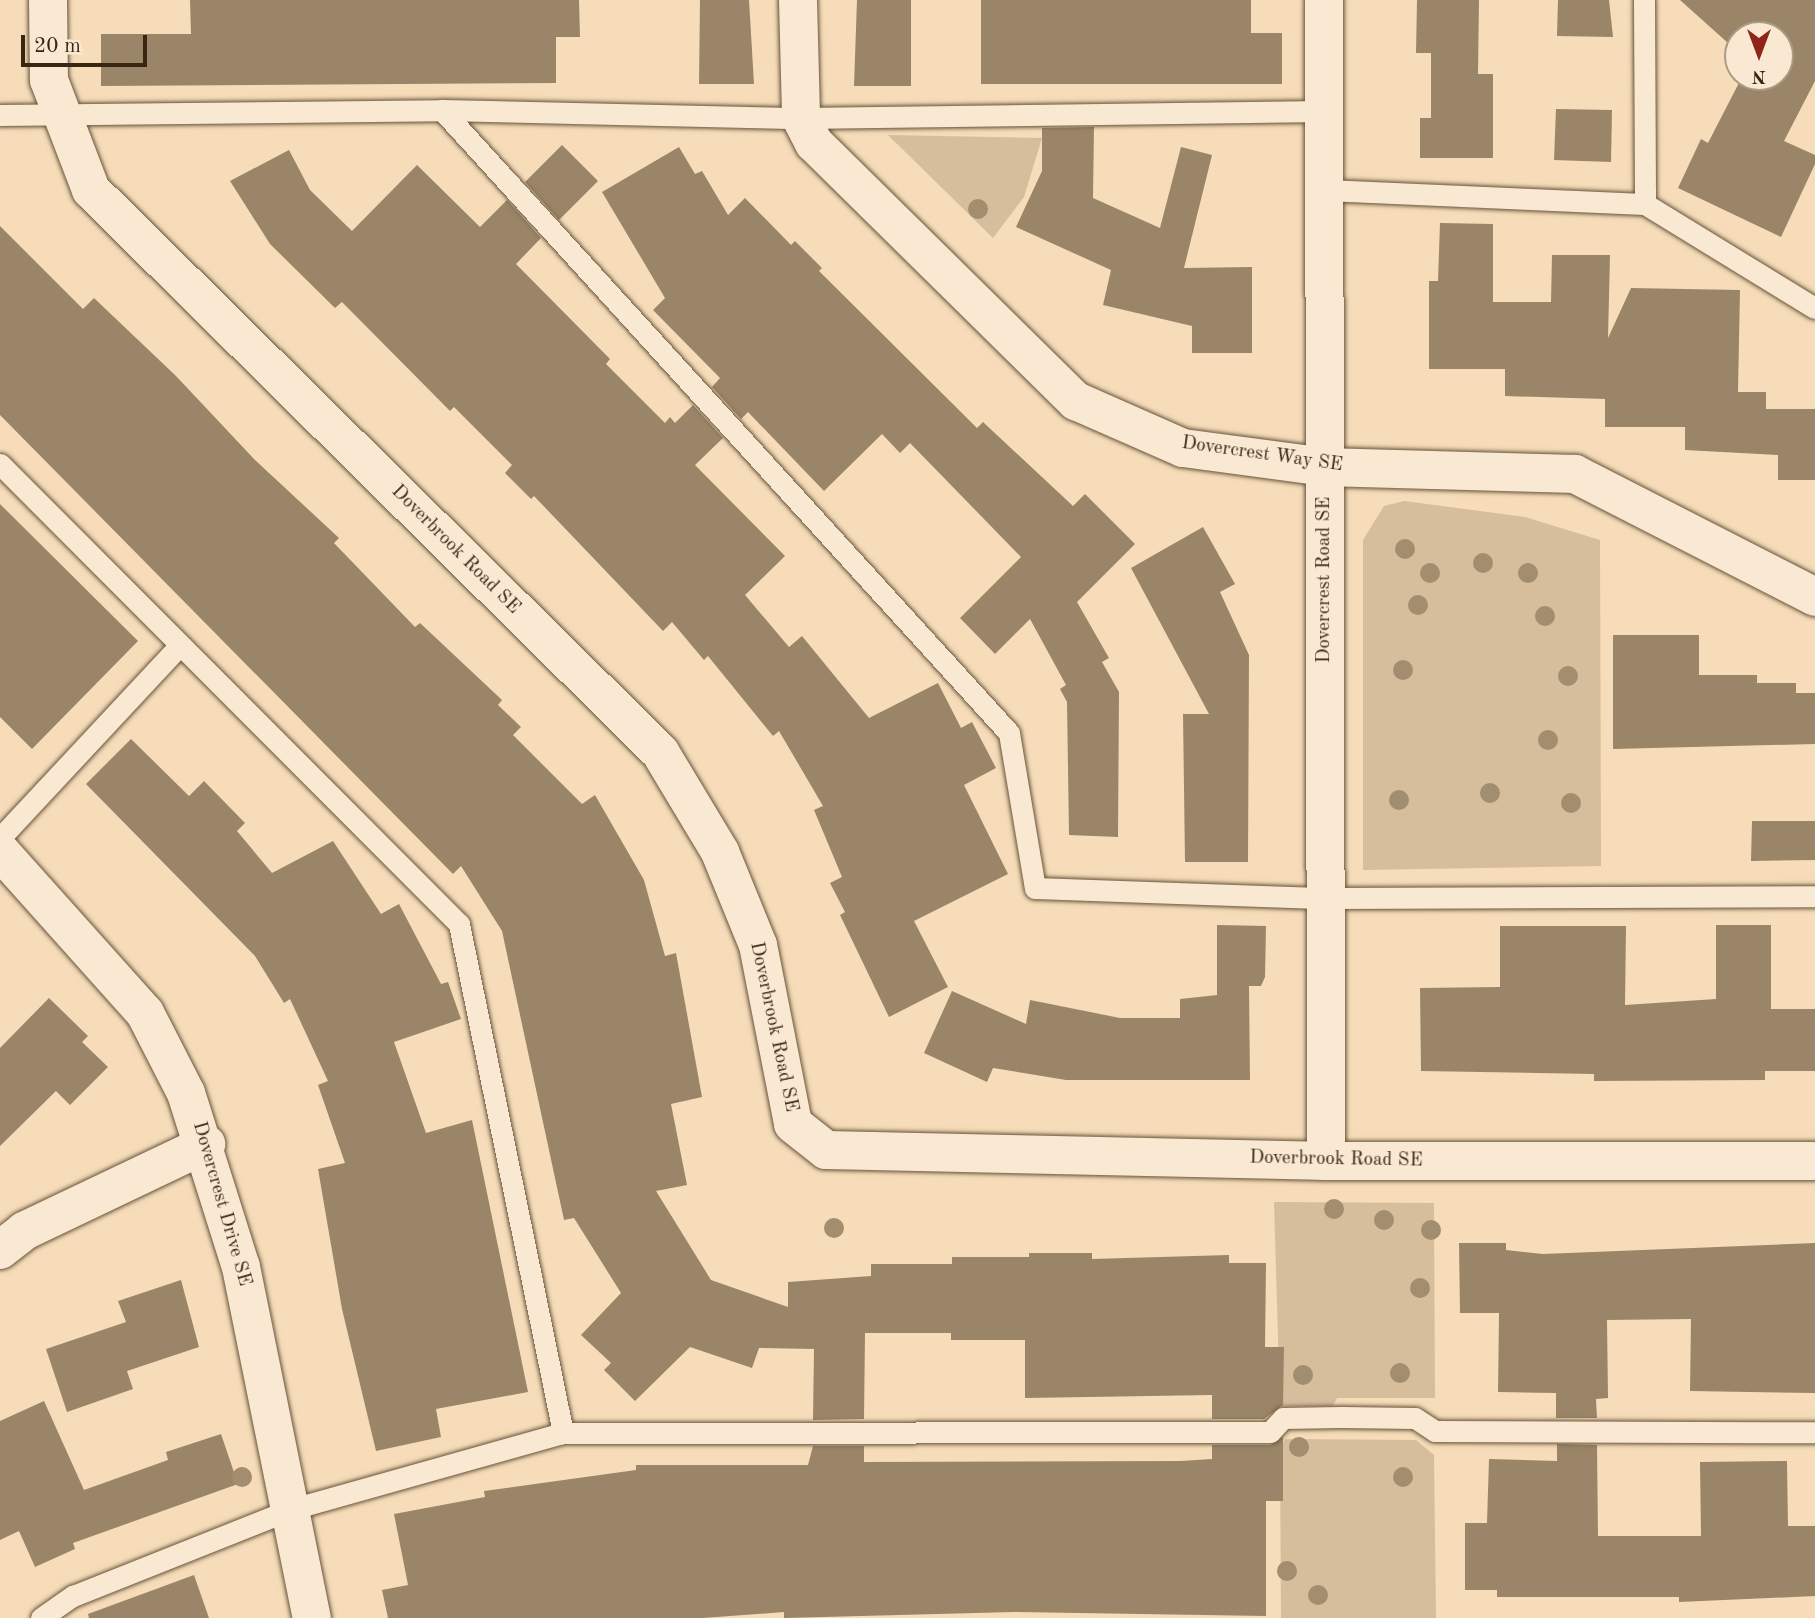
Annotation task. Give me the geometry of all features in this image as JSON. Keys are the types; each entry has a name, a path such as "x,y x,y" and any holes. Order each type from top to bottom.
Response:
{"street":[{"name":"Doverbrook Road SE","path":"48,0 49,80 91,190 660,752 720,852 758,945 793,1124 826,1150 1326,1161 1815,1161"},
{"name":"Dovercrest Way SE","path":"798,0 801,118 814,143 1076,401 1183,447 1325,467 1574,474 1815,597"},
{"name":"Dovercrest Road SE","path":"1324,0 1326,1161"},
{"name":"Dovercrest Drive SE","path":"0,851 145,1013 206,1144 241,1267 312,1618"},
{"path":"0,1250 24,1231 206,1144"}],"lane":[{"path":"1644,0 1645,204"},
{"path":"442,110 1009,733 1035,888 1326,898 1815,896"},
{"path":"0,115 442,110 801,118 1324,111"},
{"path":"1325,190 1645,204 1815,307"},
{"path":"0,464 178,647 459,924 563,1433"},
{"path":"0,838 178,647"},
{"path":"41,1618 73,1596 292,1509 563,1433 1270,1432 1283,1418 1341,1417 1415,1418 1435,1431 1815,1432"}],"shaded area":[{"path":"888,135 1042,138 1024,197 993,238"},
{"path":"1404,501 1525,517 1600,540 1601,866 1363,870 1363,540 1384,506"},
{"path":"1274,1202 1434,1203 1435,1398 1337,1398 1333,1406 1280,1406"},
{"path":"1285,1439 1416,1440 1434,1455 1436,1618 1281,1618 1280,1451"}],"building":[{"path":"190,0 579,0 580,37 556,37 556,83 101,86 101,34 191,34"},
{"path":"700,0 749,0 754,84 699,84"},
{"path":"857,0 911,0 911,86 854,86"},
{"path":"981,0 1251,0 1251,33 1282,33 1282,84 981,84"},
{"path":"1417,0 1479,0 1478,74 1493,74 1493,158 1420,158 1420,118 1431,118 1431,53 1416,53"},
{"path":"1558,0 1609,0 1613,37 1557,36"},
{"path":"1680,0 1815,0 1815,81 1784,141 1815,155 1815,164 1781,237 1678,188 1701,139 1708,143 1735,91 1794,91 1794,21 1724,21 1724,39"},
{"path":"1556,109 1612,110 1611,162 1554,160"},
{"path":"1094,127 1093,198 1160,228 1181,147 1212,155 1184,268 1252,267 1252,353 1192,353 1192,326 1103,305 1111,270 1016,227 1042,171 1042,128"},
{"path":"562,145 598,181 559,220 525,182"},
{"path":"679,147 695,174 702,171 728,215 745,198 791,245 795,241 822,268 819,271 977,428 983,422 1073,506 1085,494 1135,544 1077,602 1109,658 1102,662 1119,692 1118,837 1069,835 1067,702 1060,689 1066,685 1030,619 995,654 960,618 1021,557 910,443 900,453 882,434 824,491 748,412 741,419 712,387 720,378 653,310 665,298 602,192"},
{"path":"289,150 310,190 352,231 417,165 480,227 507,200 541,238 516,264 610,359 606,364 665,423 670,417 675,423 693,405 723,438 695,465 785,556 745,595 789,647 802,636 869,718 938,683 961,728 972,722 996,768 964,785 1008,874 914,921 948,987 889,1017 840,915 845,912 830,883 842,877 814,810 823,806 779,731 773,736 708,656 704,660 672,622 663,631 534,496 531,499 505,473 512,465 454,407 450,411 342,302 335,308 270,244 230,181"},
{"path":"1440,223 1493,224 1493,302 1551,302 1552,255 1610,255 1608,338 1631,288 1740,290 1738,392 1766,392 1766,409 1815,409 1815,480 1778,480 1778,455 1685,450 1685,427 1605,427 1605,399 1505,396 1505,369 1429,369 1429,281 1438,281"},
{"path":"0,226 83,309 94,298 176,376 255,460 339,538 334,543 415,627 420,623 502,700 498,705 521,727 513,735 582,804 595,795 644,880 665,956 676,953 702,1097 671,1104 687,1185 656,1191 711,1280 788,1307 788,1282 871,1276 871,1264 952,1264 952,1257 1029,1257 1029,1253 1092,1253 1092,1259 1229,1255 1229,1263 1266,1263 1265,1347 1284,1347 1283,1405 1264,1419 1212,1419 1212,1395 1025,1398 1025,1340 951,1340 951,1333 865,1333 864,1419 813,1420 814,1349 759,1348 752,1368 690,1347 635,1401 604,1370 611,1363 581,1335 621,1293 574,1218 564,1220 502,931 461,866 453,874 0,415"},
{"path":"0,504 138,641 32,749 0,717"},
{"path":"1203,527 1235,584 1220,592 1249,655 1248,862 1185,862 1183,714 1209,714 1131,568"},
{"path":"1613,635 1699,635 1699,675 1757,675 1757,683 1796,683 1796,693 1815,693 1815,744 1613,749"},
{"path":"131,739 189,796 204,781 245,823 237,831 272,873 333,841 381,914 399,904 441,984 448,982 461,1019 394,1042 426,1133 472,1120 528,1392 436,1409 441,1437 376,1451 342,1309 318,1169 345,1163 318,1085 328,1081 290,999 284,1003 255,956 86,784"},
{"path":"1752,821 1815,821 1815,860 1751,861"},
{"path":"1217,925 1266,926 1265,977 1261,986 1249,986 1250,1080 1066,1080 993,1068 987,1082 924,1053 952,991 1026,1024 1030,1000 1120,1018 1180,1018 1180,999 1217,995"},
{"path":"1716,925 1771,925 1771,1009 1815,1009 1815,1071 1765,1071 1765,1080 1594,1081 1594,1074 1421,1071 1420,988 1500,987 1500,926 1626,926 1625,1005 1716,999"},
{"path":"49,998 88,1036 82,1042 108,1067 70,1105 56,1091 0,1146 0,1048"},
{"path":"1459,1243 1506,1243 1506,1250 1543,1254 1815,1243 1815,1393 1690,1391 1691,1319 1607,1320 1608,1398 1596,1399 1597,1418 1556,1418 1556,1393 1498,1392 1499,1313 1460,1313"},
{"path":"181,1280 199,1347 127,1371 133,1389 67,1412 46,1349 126,1322 118,1301"},
{"path":"44,1401 84,1490 168,1460 166,1452 221,1434 238,1484 73,1543 75,1549 35,1567 19,1531 0,1540 0,1421"},
{"path":"1283,1437 1283,1501 1266,1501 1266,1616 1014,1612 784,1618 784,1612 703,1618 388,1618 382,1590 408,1585 394,1514 485,1497 484,1491 636,1470 636,1465 808,1465 813,1446 864,1446 864,1462 1181,1461 1212,1459 1212,1445 1270,1445"},
{"path":"1557,1444 1597,1445 1598,1536 1701,1536 1700,1462 1787,1461 1788,1526 1815,1526 1815,1596 1679,1602 1679,1597 1497,1597 1497,1590 1465,1590 1465,1523 1487,1523 1489,1459 1557,1461"},
{"path":"194,1575 209,1618 89,1618 88,1614"}]}
